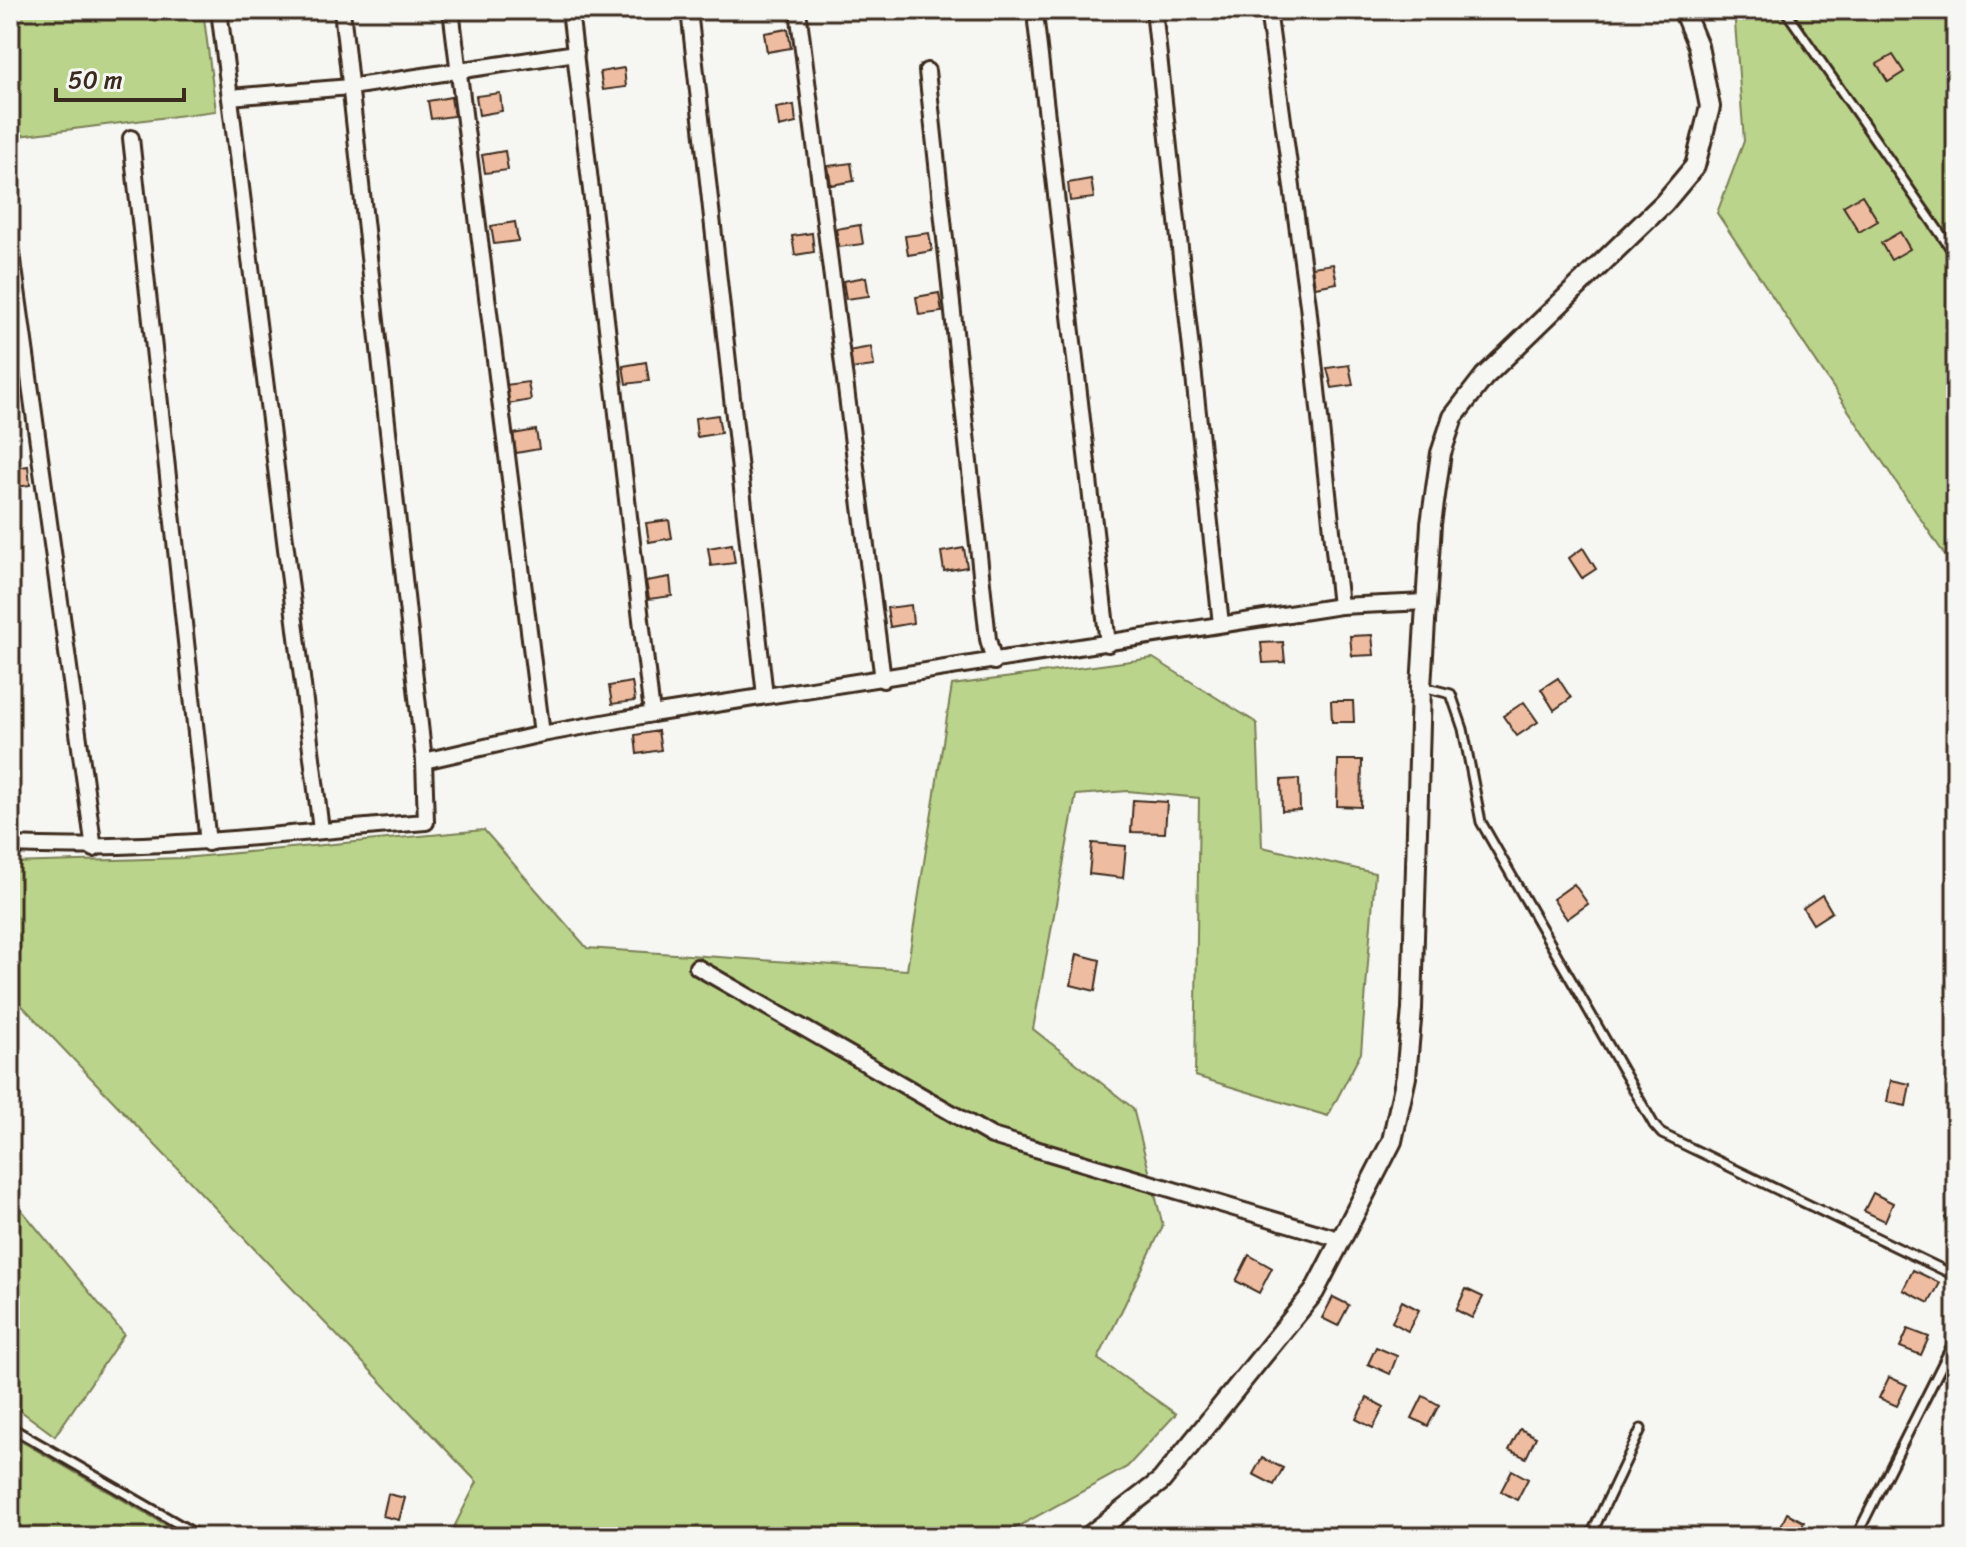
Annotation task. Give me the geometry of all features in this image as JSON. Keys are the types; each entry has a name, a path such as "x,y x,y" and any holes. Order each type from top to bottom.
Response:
{"main road":[{"path":"1088,1537 1161,1481 1314,1292 1392,1141 1406,1077 1412,1009 1421,687 1435,481 1453,417 1484,377 1664,203 1695,166 1710,107 1698,46 1683,10"}],"street":[{"path":"219,10 321,830"},
{"path":"10,845 94,849 208,843 426,822 424,761 342,10"},
{"path":"451,10 542,734"},
{"path":"570,10 652,714"},
{"path":"689,10 765,696"},
{"path":"798,10 883,680"},
{"path":"1154,10 1221,624"},
{"path":"1268,10 1308,305 1340,606"},
{"path":"1036,22 1108,644"},
{"path":"230,97 350,87 576,53"},
{"path":"927,71 986,623 994,662"},
{"path":"131,138 208,843"},
{"path":"10,239 94,849"},
{"path":"424,761 542,734 765,696 883,680 1340,606 1426,602"},
{"path":"697,967 992,1136 1342,1240"}],"lane":[{"path":"1785,10 1956,256"},
{"path":"1421,687 1451,694 1463,729 1481,822 1654,1125 1662,1134 1956,1276"},
{"path":"1856,1537 1956,1337"},
{"path":"10,1427 201,1537"},
{"path":"1590,1537 1641,1429"}],"green space":[{"path":"10,10 203,10 216,111 10,137"},
{"path":"1734,10 1956,10 1956,572 1717,213 1744,141"},
{"path":"1153,658 1257,723 1262,847 1375,873 1361,1053 1328,1116 1195,1076 1199,798 1128,791 1076,795 1033,1029 1133,1108 1163,1226 1098,1359 1176,1414 1127,1467 999,1537 449,1537 477,1482 10,993 10,863 183,858 484,830 587,948 907,970 952,685"},
{"path":"10,1196 124,1334 55,1436 10,1403"},
{"path":"10,1435 187,1537 10,1537"}],"building":[{"path":"788,29 791,48 767,52 764,33"},
{"path":"1893,55 1904,72 1888,82 1877,64"},
{"path":"624,68 626,87 603,90 600,72"},
{"path":"500,93 502,111 479,115 476,96"},
{"path":"451,97 454,116 431,119 428,101"},
{"path":"794,105 796,123 779,127 776,108"},
{"path":"505,151 508,170 485,173 482,155"},
{"path":"851,163 854,181 831,185 828,166"},
{"path":"1091,179 1094,198 1070,201 1068,183"},
{"path":"1862,195 1878,221 1859,232 1843,206"},
{"path":"515,222 518,241 494,244 491,226"},
{"path":"860,225 863,244 839,247 836,229"},
{"path":"1900,232 1910,249 1891,260 1881,243"},
{"path":"812,233 814,252 795,255 792,236"},
{"path":"929,233 932,251 908,255 905,236"},
{"path":"1333,264 1337,283 1315,287 1312,267"},
{"path":"866,277 869,296 846,299 843,281"},
{"path":"939,293 942,312 919,315 916,297"},
{"path":"871,347 874,366 851,369 848,351"},
{"path":"646,362 649,381 626,384 623,366"},
{"path":"1349,365 1353,385 1332,388 1327,368"},
{"path":"528,382 531,400 508,404 505,385"},
{"path":"718,415 721,433 697,437 695,418"},
{"path":"536,430 539,449 516,453 513,434"},
{"path":"28,466 30,485 10,488 10,469"},
{"path":"669,520 672,538 649,542 646,523"},
{"path":"732,544 735,563 711,566 708,548"},
{"path":"964,548 967,567 944,571 941,552"},
{"path":"1583,548 1596,569 1582,578 1569,558"},
{"path":"670,577 672,596 649,599 646,581"},
{"path":"911,605 913,623 890,627 887,608"},
{"path":"1372,635 1374,655 1352,656 1350,636"},
{"path":"1283,642 1285,662 1263,663 1261,643"},
{"path":"1558,678 1571,698 1554,710 1541,689"},
{"path":"632,682 635,701 612,704 609,686"},
{"path":"1331,701 1353,701 1354,722 1332,722"},
{"path":"1524,702 1538,722 1517,736 1503,716"},
{"path":"658,731 661,750 637,754 635,735"},
{"path":"1338,760 1362,760 1361,807 1337,806"},
{"path":"1299,779 1300,810 1282,811 1281,780"},
{"path":"1133,800 1167,802 1165,833 1131,832"},
{"path":"1092,843 1126,846 1123,878 1089,874"},
{"path":"1574,884 1588,904 1567,919 1553,899"},
{"path":"1822,895 1832,912 1813,924 1803,908"},
{"path":"1077,954 1100,960 1095,991 1071,985"},
{"path":"1891,1080 1910,1084 1906,1106 1887,1102"},
{"path":"1873,1193 1893,1203 1885,1221 1864,1211"},
{"path":"1956,1209 1956,1231 1945,1218"},
{"path":"1249,1255 1272,1268 1259,1293 1236,1281"},
{"path":"1913,1270 1940,1283 1929,1303 1903,1290"},
{"path":"1466,1289 1483,1297 1472,1318 1456,1310"},
{"path":"1333,1297 1349,1305 1338,1326 1322,1318"},
{"path":"1402,1301 1419,1310 1408,1331 1392,1322"},
{"path":"1908,1329 1929,1337 1921,1355 1900,1347"},
{"path":"1376,1347 1397,1356 1390,1374 1368,1364"},
{"path":"1889,1377 1907,1385 1897,1406 1879,1398"},
{"path":"1423,1396 1439,1405 1428,1426 1412,1418"},
{"path":"1367,1398 1384,1407 1373,1428 1356,1419"},
{"path":"1520,1429 1536,1437 1526,1458 1509,1450"},
{"path":"1262,1458 1283,1468 1274,1485 1253,1474"},
{"path":"1512,1470 1528,1479 1517,1500 1501,1491"},
{"path":"388,1494 405,1498 399,1520 383,1516"},
{"path":"1787,1513 1804,1522 1798,1537 1777,1534"}]}
